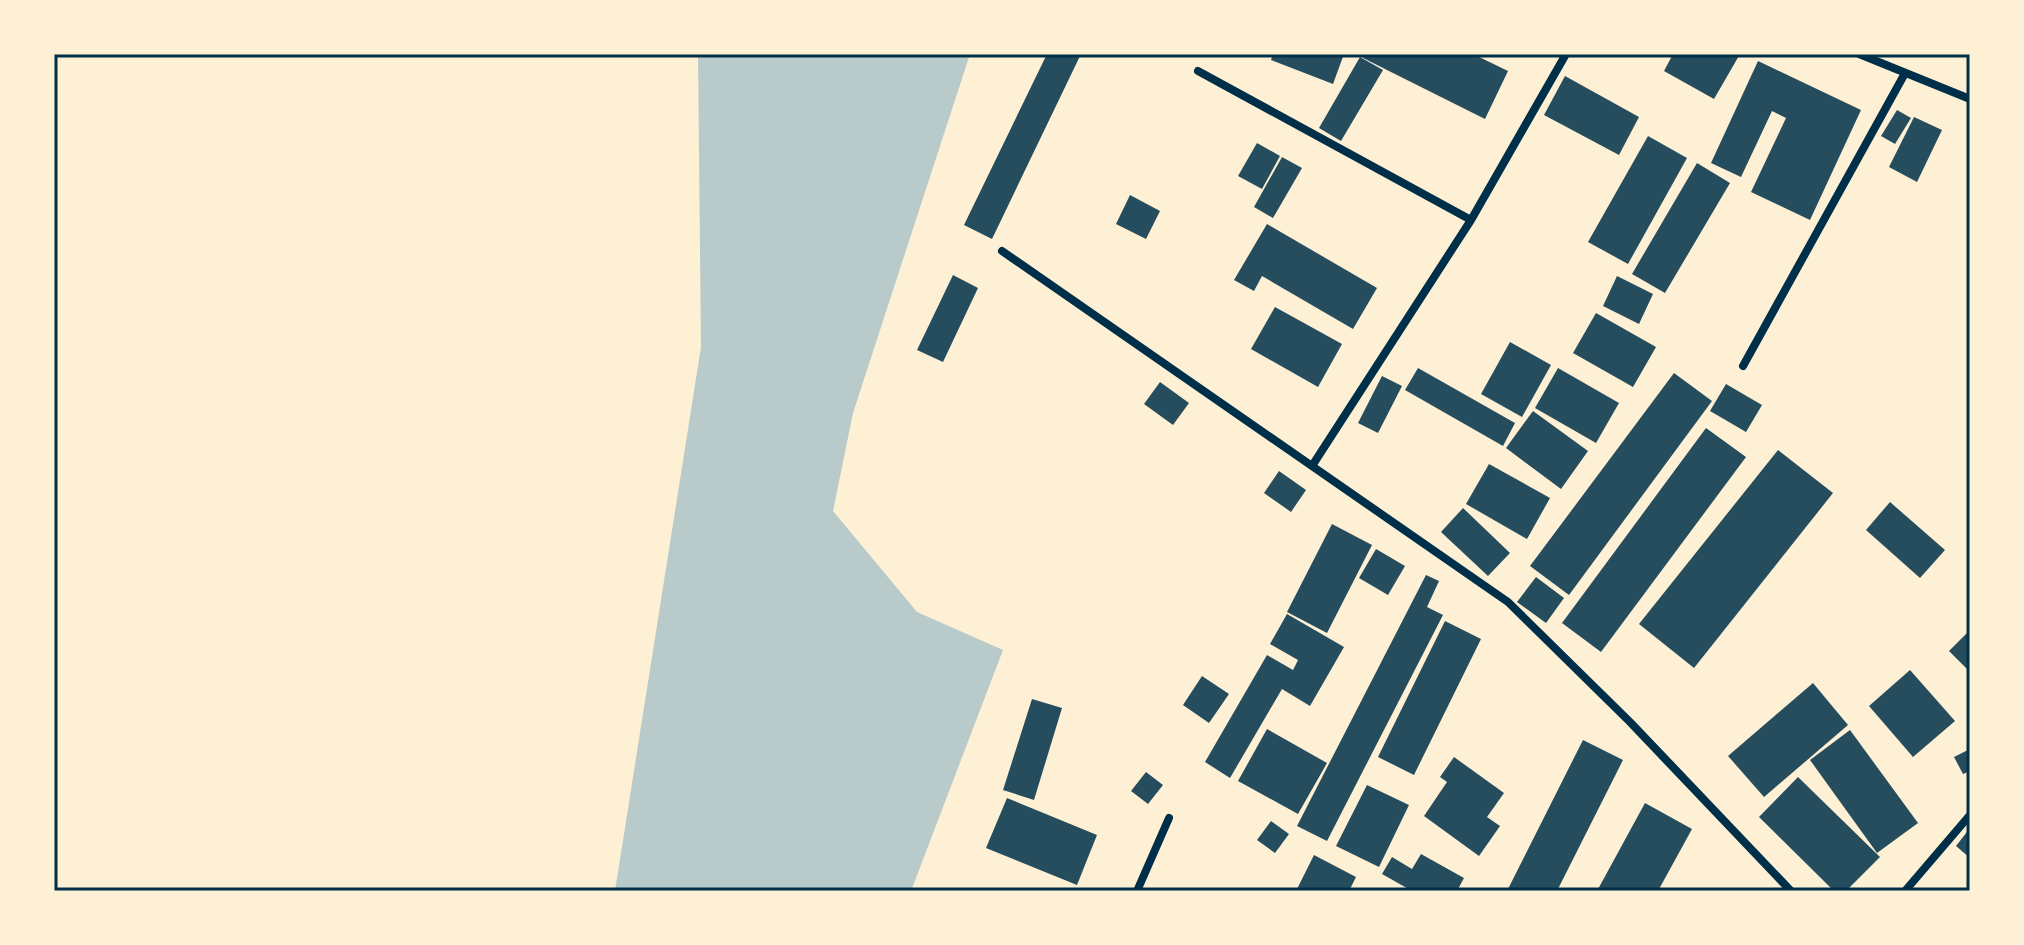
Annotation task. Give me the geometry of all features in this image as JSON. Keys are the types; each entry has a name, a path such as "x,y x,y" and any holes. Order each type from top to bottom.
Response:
{"street":[{"path":"1312,466 1471,220 1566,54"},
{"path":"1859,54 1904,75 1970,99"},
{"path":"1198,71 1471,220"},
{"path":"1743,366 1904,75"},
{"path":"1002,251 1508,602 1630,722 1791,891"},
{"path":"1905,891 1970,815"},
{"path":"1137,891 1169,818"}],"shaded area":[{"path":"698,54 970,54 853,413 833,511 917,612 1003,650 911,891 615,891 701,347"}],"building":[{"path":"1047,54 1080,56 992,239 964,225"},
{"path":"1273,54 1344,54 1333,84 1271,60"},
{"path":"1365,54 1473,54 1508,71 1485,119 1363,58"},
{"path":"1673,54 1740,54 1714,99 1664,71"},
{"path":"1360,57 1383,70 1341,141 1319,128"},
{"path":"1758,61 1861,110 1810,220 1751,192 1786,118 1772,111 1741,177 1711,163"},
{"path":"1565,76 1639,117 1619,155 1544,115"},
{"path":"1897,110 1911,118 1895,144 1881,136"},
{"path":"1914,117 1942,130 1917,182 1889,167"},
{"path":"1648,136 1687,158 1628,264 1588,242"},
{"path":"1257,143 1280,156 1262,189 1238,176"},
{"path":"1282,157 1302,168 1273,218 1254,207"},
{"path":"1697,163 1730,183 1665,293 1632,274"},
{"path":"1130,195 1160,211 1146,239 1116,224"},
{"path":"1267,224 1377,288 1353,329 1262,276 1254,291 1234,280"},
{"path":"953,275 978,288 943,362 917,350"},
{"path":"1617,276 1653,294 1639,324 1603,306"},
{"path":"1275,307 1342,344 1318,387 1251,349"},
{"path":"1596,313 1656,347 1633,387 1573,353"},
{"path":"1510,342 1551,365 1522,417 1481,394"},
{"path":"1418,368 1515,423 1503,446 1405,390"},
{"path":"1558,368 1619,403 1596,443 1535,408"},
{"path":"1674,373 1712,401 1569,595 1530,566"},
{"path":"1382,376 1402,386 1378,433 1358,423"},
{"path":"1160,382 1189,403 1173,425 1144,404"},
{"path":"1726,384 1762,405 1746,432 1710,411"},
{"path":"1533,411 1588,451 1561,489 1506,448"},
{"path":"1706,428 1746,457 1601,652 1562,623"},
{"path":"1778,450 1833,493 1694,668 1639,624"},
{"path":"1489,464 1550,498 1527,539 1466,504"},
{"path":"1279,471 1306,490 1291,512 1264,493"},
{"path":"1890,502 1945,550 1920,578 1866,530"},
{"path":"1463,508 1510,553 1488,576 1441,532"},
{"path":"1332,524 1372,545 1327,633 1287,612"},
{"path":"1376,549 1405,566 1388,595 1359,578"},
{"path":"1426,575 1439,581 1427,607 1443,615 1327,841 1297,826"},
{"path":"1536,577 1564,598 1546,623 1517,602"},
{"path":"1287,614 1344,647 1310,706 1282,689 1230,778 1205,762 1267,655 1293,670 1298,660 1270,644"},
{"path":"1445,621 1481,639 1414,775 1378,757"},
{"path":"1967,633 1970,636 1970,672 1949,651"},
{"path":"1910,670 1955,721 1913,757 1869,706"},
{"path":"1202,676 1229,694 1209,723 1183,705"},
{"path":"1813,683 1848,725 1764,797 1728,756"},
{"path":"1032,699 1062,708 1034,800 1003,790"},
{"path":"1267,729 1327,763 1298,814 1238,781"},
{"path":"1850,730 1918,823 1877,853 1810,760"},
{"path":"1583,740 1623,760 1557,891 1507,891"},
{"path":"1970,749 1970,771 1963,774 1954,757"},
{"path":"1454,757 1504,793 1487,817 1500,826 1479,856 1424,816 1447,782 1440,777"},
{"path":"1146,772 1163,785 1148,804 1131,791"},
{"path":"1798,777 1880,857 1846,891 1834,891 1759,817"},
{"path":"1367,785 1409,805 1379,867 1336,846"},
{"path":"1007,798 1097,835 1077,885 986,848"},
{"path":"1645,803 1692,829 1658,891 1597,891"},
{"path":"1271,821 1289,834 1275,853 1257,840"},
{"path":"1970,828 1970,858 1956,846"},
{"path":"1421,854 1464,878 1457,891 1412,891 1382,874 1392,857 1412,869"},
{"path":"1314,855 1356,877 1349,891 1296,891"}]}
